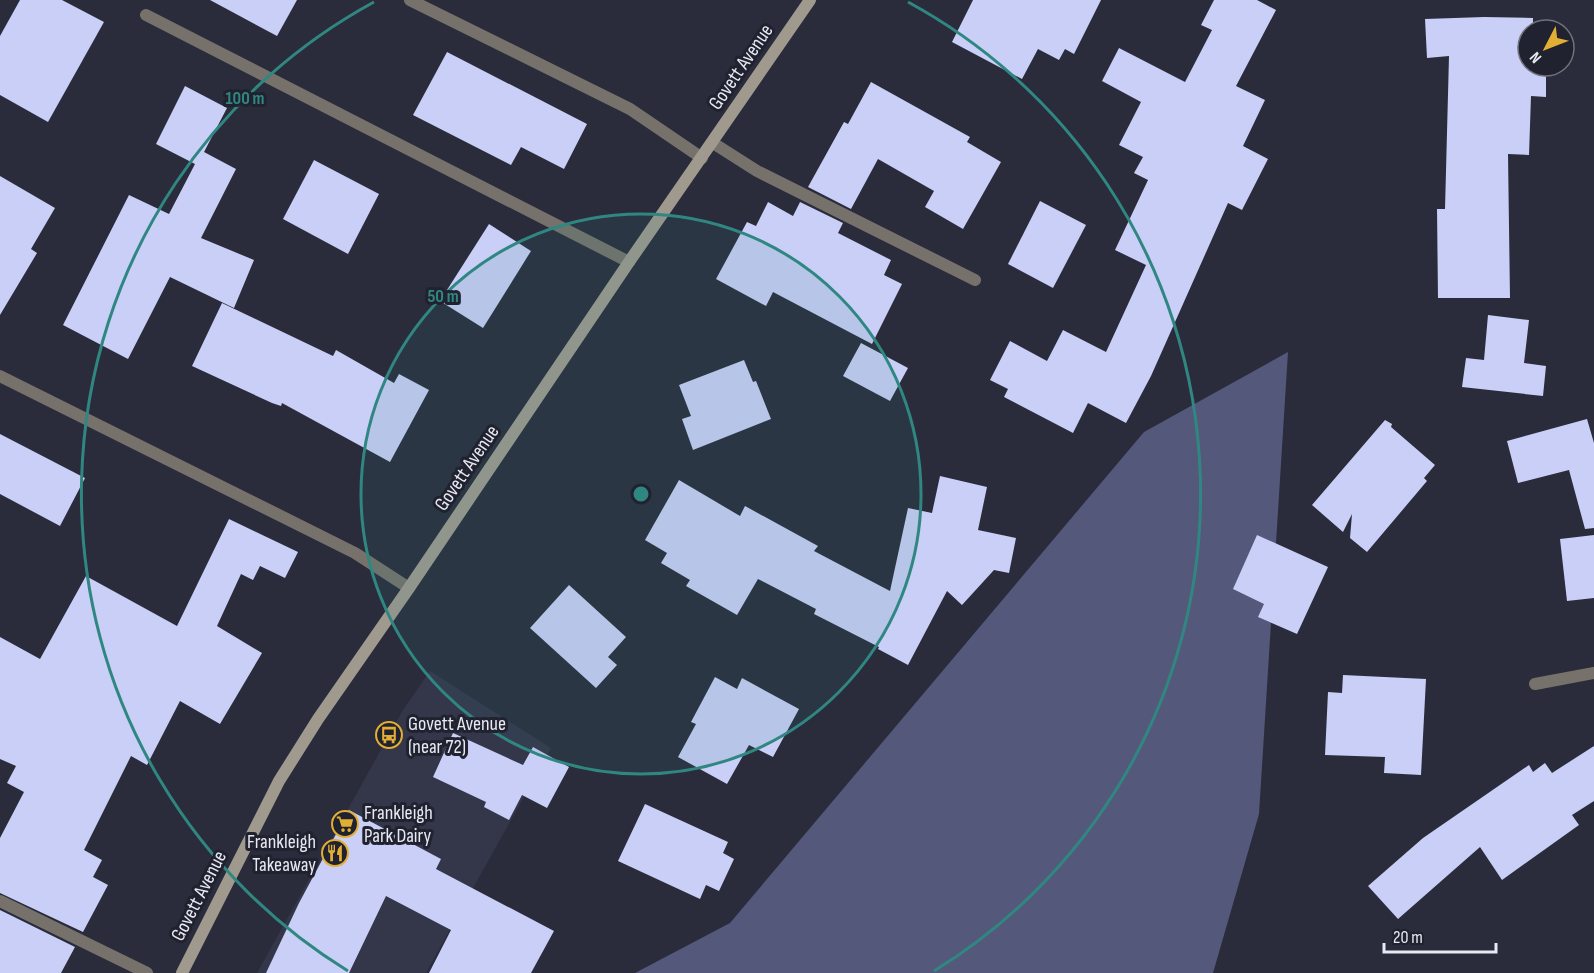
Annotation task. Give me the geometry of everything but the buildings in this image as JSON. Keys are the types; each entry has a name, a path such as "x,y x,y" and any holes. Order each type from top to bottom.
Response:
{"street":[{"path":"410,0 630,109 702,159"},
{"name":"Govett Avenue","path":"182,973 279,781 318,719 810,0"},
{"path":"146,15 629,262"},
{"path":"713,143 757,171 975,280"},
{"path":"0,376 355,553 409,588"},
{"path":"1535,684 1594,673"},
{"path":"0,901 147,973"}],"shaded area":[{"path":"1288,352 1259,814 1213,973 635,973 730,923 1144,432"},
{"path":"430,671 551,748 426,973 257,973 403,710"}],"place":[{"name":"Govett Avenue (near 72)","path":"389,735"},
{"name":"Frankleigh Park Dairy","path":"345,824"},
{"name":"Frankleigh Takeaway","path":"335,853"}]}
